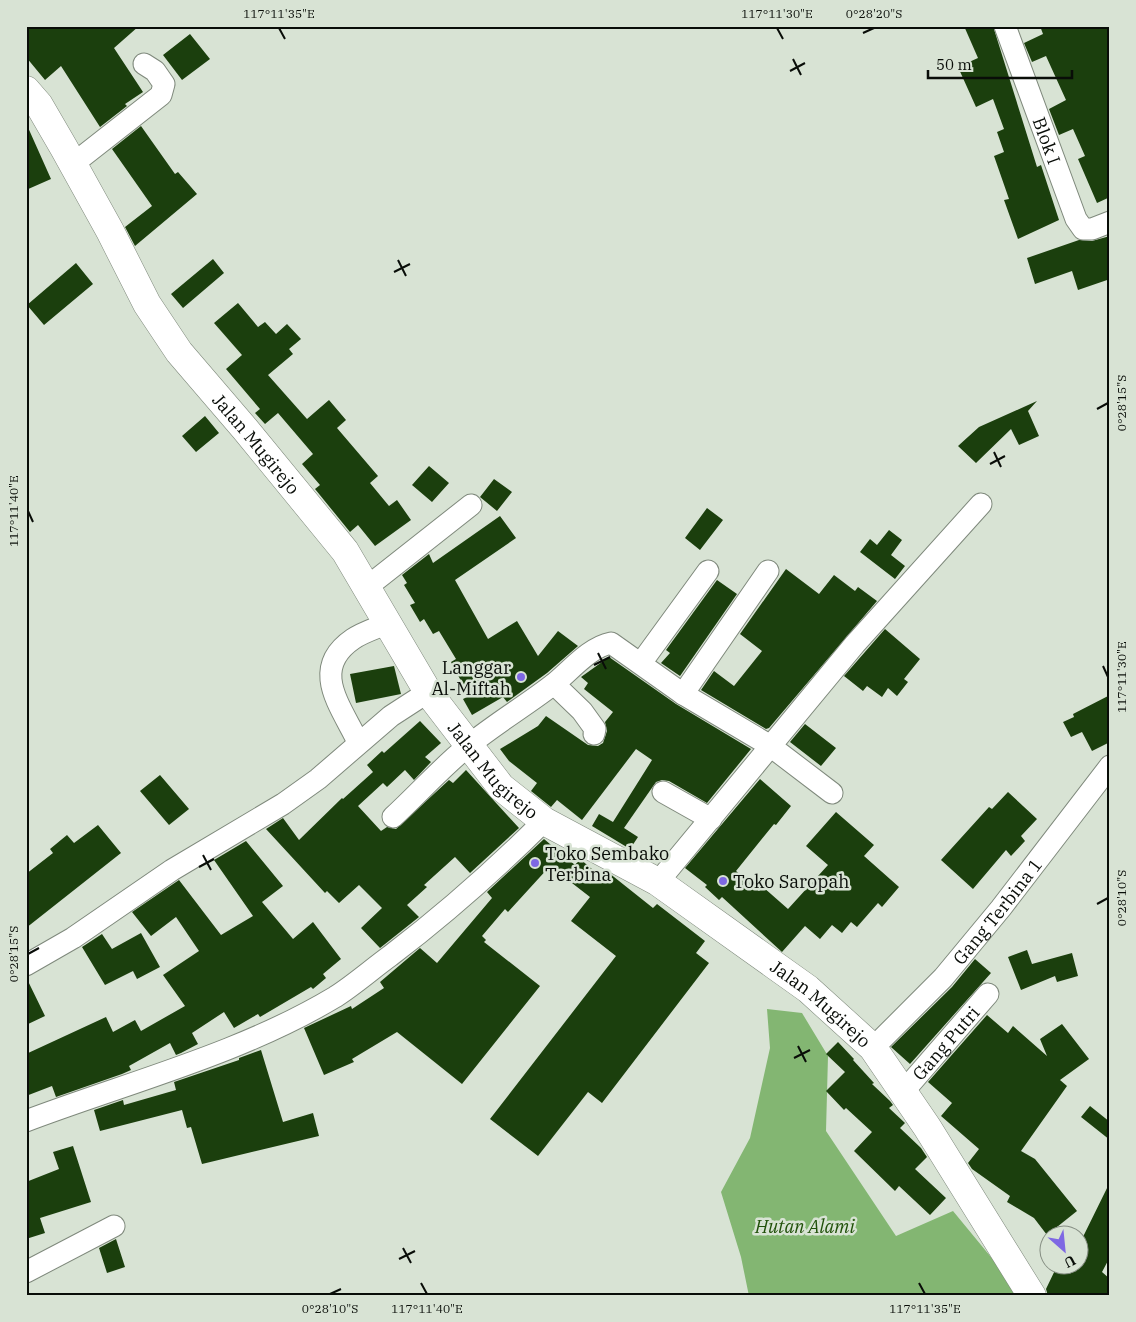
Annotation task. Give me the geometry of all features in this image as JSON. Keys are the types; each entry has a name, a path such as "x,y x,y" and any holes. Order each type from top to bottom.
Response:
{"street":[{"name":"Blok I","path":"1005,26 1076,219 1083,229 1110,222"},
{"path":"73,164 161,95 164,84 161,78 144,64"},
{"name":"Jalan Mugirejo","path":"26,90 39,105 110,231 147,304 179,352 246,429 340,544 428,692 500,787 544,821 658,882 808,989 873,1048 903,1092 1032,1296"},
{"path":"658,882 711,819 769,745 855,644 981,504"},
{"path":"367,587 471,506"},
{"path":"683,694 768,570"},
{"path":"641,663 708,571"},
{"path":"358,742 332,686 329,672 331,664 353,639 388,623"},
{"path":"392,818 468,746 511,712 554,684 582,660 608,643 616,644 683,694 769,745 832,793"},
{"path":"554,684 582,711 595,729 594,734"},
{"path":"26,965 73,938 172,870 283,804 318,779 358,742 391,716 428,692"},
{"name":"Gang Terbina 1","path":"873,1048 954,964 1001,908 1110,766"},
{"path":"663,792 711,819"},
{"path":"29,1117 156,1076 259,1035 336,996 443,915 497,868 544,821"},
{"name":"Gang Putri","path":"903,1092 988,994"},
{"path":"29,1264 114,1226"}],"green space":[{"name":"Hutan Alami","path":"767,1009 802,1013 828,1056 826,1131 896,1236 953,1211 1023,1296 749,1296 741,1257 721,1192 750,1138 770,1048"}],"building":[{"path":"26,26 139,26 114,48 143,92 125,104 127,106 100,127 61,66 45,80 26,57"},
{"path":"964,26 993,26 1037,167 1041,165 1059,220 1018,239 1004,200 1009,199 994,156 1004,152 997,132 1004,129 993,99 976,107 958,67 978,58"},
{"path":"1040,26 1110,26 1110,197 1097,203 1078,159 1085,156 1073,129 1059,135 1049,109 1066,100 1046,56 1032,62 1024,43 1043,34"},
{"path":"190,34 210,59 182,80 163,55"},
{"path":"26,123 51,179 26,190"},
{"path":"141,126 175,174 178,172 197,194 135,246 125,227 152,206 112,149"},
{"path":"1110,236 1110,279 1078,290 1072,271 1035,284 1027,258 1079,240 1092,241"},
{"path":"213,259 224,273 183,308 171,294"},
{"path":"76,263 93,284 44,325 27,305"},
{"path":"238,303 258,327 265,322 276,334 287,324 301,339 289,349 293,354 268,375 307,419 329,400 346,420 337,428 378,476 370,483 389,506 397,500 411,520 375,546 358,525 350,532 315,489 320,485 302,464 313,454 278,413 265,424 255,413 260,409 226,369 242,355 214,323"},
{"path":"1037,401 1028,411 1039,436 1019,445 1011,429 976,463 958,446 979,427"},
{"path":"205,416 219,433 196,452 182,436"},
{"path":"429,466 449,483 432,502 412,485"},
{"path":"494,479 512,492 497,511 480,497"},
{"path":"707,508 723,520 700,550 685,538"},
{"path":"500,516 516,538 455,580 488,639 517,621 538,656 558,631 578,646 547,673 507,702 503,697 472,715 463,699 469,696 451,662 456,659 439,631 433,634 424,619 420,622 410,605 415,603 404,585 407,583 402,575 429,554 433,563"},
{"path":"889,530 902,540 891,555 905,566 895,579 860,552 870,539 877,545"},
{"path":"786,569 819,594 834,575 855,591 858,587 877,601 769,728 766,729 701,690 714,671 734,686 762,651 740,634"},
{"path":"717,580 737,594 680,676 661,663 670,653 666,650"},
{"path":"885,629 920,659 904,679 908,682 897,696 888,688 882,697 867,686 863,691 844,676"},
{"path":"609,657 676,704 751,749 707,803 669,781 662,780 656,782 624,828 638,837 630,849 592,826 599,814 613,822 652,760 636,749 582,820 557,800 551,807 531,791 537,783 509,761 500,749 538,726 546,716 588,745 598,746 603,743 607,731 605,722 613,712 584,689 588,683 581,677"},
{"path":"394,666 401,694 356,703 350,674"},
{"path":"1110,695 1110,742 1092,751 1082,732 1071,737 1063,722 1074,717 1073,714"},
{"path":"420,721 441,743 425,757 431,762 414,780 405,770 387,787 383,783 358,806 381,831 387,827 396,829 449,780 453,783 466,770 519,828 470,873 455,857 424,885 427,887 407,905 419,917 380,948 361,928 382,908 359,885 339,903 327,891 325,893 266,829 283,818 299,840 342,798 373,772 367,765 382,751 384,753"},
{"path":"805,724 836,748 821,766 790,742"},
{"path":"160,775 189,809 169,825 140,791"},
{"path":"760,779 791,806 736,871 759,891 763,887 788,909 828,865 806,846 836,812 874,845 864,856 899,887 882,907 878,903 857,927 851,922 842,933 832,925 820,939 805,926 782,952 722,897 719,900 705,887 707,885 685,868"},
{"path":"1008,792 1037,819 1021,836 1025,841 1011,856 1006,850 973,889 941,860 989,807 992,809"},
{"path":"98,825 121,853 26,928 26,874 53,853 50,849 67,835 74,843"},
{"path":"544,839 575,865 580,859 604,879 609,873 653,908 657,904 705,941 696,953 709,963 602,1103 588,1092 538,1156 490,1119 616,956 571,921 590,897 550,866 508,912 505,909 482,936 486,940 484,942 540,986 462,1084 397,1032 352,1059 354,1062 324,1075 304,1028 351,1006 352,1009 384,988 380,982 420,948 437,963 492,898 487,892"},
{"path":"246,841 283,886 262,902 293,939 313,922 341,959 323,974 326,978 313,989 311,987 260,1017 258,1014 234,1028 224,1012 192,1033 198,1044 176,1055 170,1043 129,1066 131,1070 122,1074 56,1097 52,1086 26,1096 26,1054 106,1017 113,1032 135,1020 141,1031 185,1006 163,975 199,951 176,917 151,936 132,912 179,880 221,935 253,916 214,860"},
{"path":"141,933 160,967 137,979 133,971 105,985 82,947 102,934 112,949"},
{"path":"1027,950 1032,964 1072,953 1078,976 1057,982 1055,976 1021,990 1008,957"},
{"path":"975,959 991,973 910,1064 891,1047 952,987"},
{"path":"26,977 45,1016 26,1025"},
{"path":"987,1015 1008,1033 1013,1026 1047,1056 1040,1039 1062,1024 1089,1059 1060,1080 1067,1086 1021,1151 1035,1159 1077,1211 1061,1224 1039,1224 1034,1218 1007,1202 1010,1196 972,1169 968,1163 979,1149 941,1116 952,1103 928,1082"},
{"path":"838,1042 874,1083 872,1084 890,1101 893,1105 889,1108 905,1123 900,1128 921,1148 927,1157 915,1169 946,1198 930,1215 899,1186 895,1191 854,1151 872,1132 846,1108 844,1110 826,1091 845,1072 826,1054"},
{"path":"261,1050 283,1122 313,1113 319,1136 202,1164 191,1127 187,1128 182,1110 100,1131 94,1110 123,1100 124,1105 176,1090 174,1082 239,1060 239,1058"},
{"path":"1090,1106 1110,1122 1110,1140 1081,1117"},
{"path":"73,1146 91,1202 40,1218 45,1233 26,1239 26,1182 59,1169 53,1152"},
{"path":"1110,1182 1110,1257 1102,1272 1110,1279 1110,1296 1048,1296 1046,1289 1053,1274 1088,1274 1088,1227"},
{"path":"116,1239 125,1267 107,1273 99,1248"}],"place":[{"name":"Langgar Al-Miftah","path":"521,677"},
{"name":"Toko Sembako Terbina","path":"535,863"},
{"name":"Toko Saropah","path":"723,881"}]}
